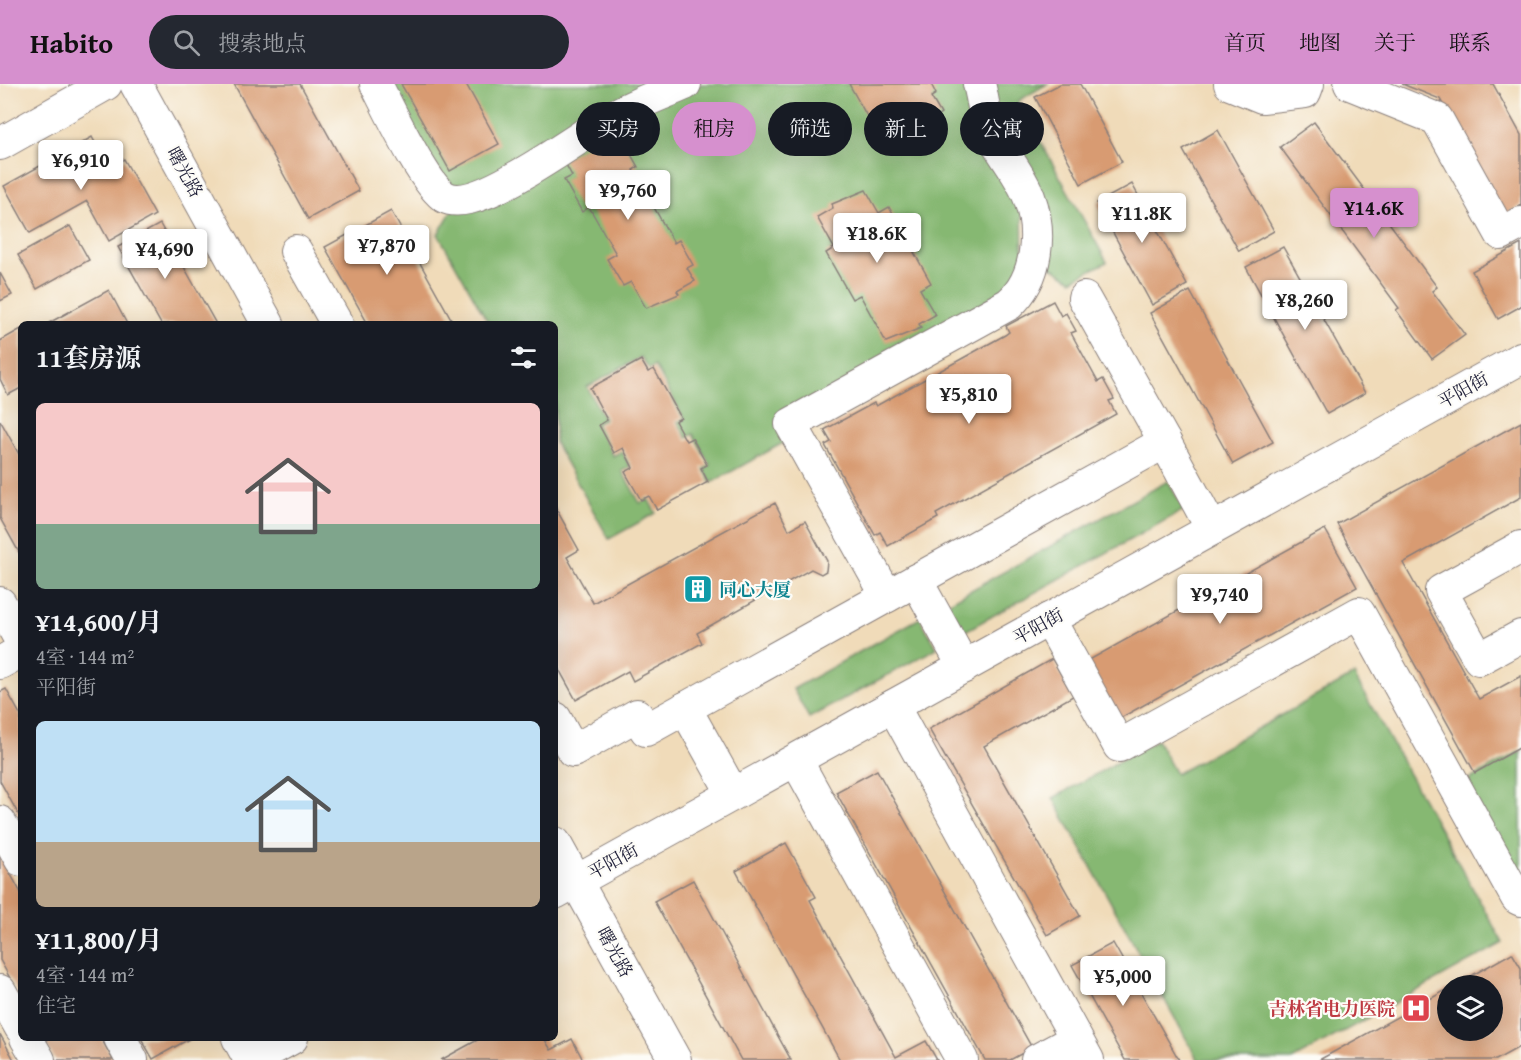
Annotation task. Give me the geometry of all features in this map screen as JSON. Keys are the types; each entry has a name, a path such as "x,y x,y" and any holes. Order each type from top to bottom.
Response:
{"street":[{"path":"0,144 106,84"},
{"name":"曙光路","path":"136,84 266,321"},
{"path":"375,84 429,180 443,196 454,200 472,197 510,183 615,115 685,84"},
{"path":"886,596 791,424 1009,304 1021,293 1034,259 1033,216 1029,197 990,128 979,84"},
{"path":"1230,84 1262,97 1305,92 1308,84"},
{"path":"1350,84 1437,119 1501,234 1521,223"},
{"path":"296,251 335,321"},
{"path":"1084,298 1212,529"},
{"name":"平阳街","path":"566,887 1521,358"},
{"path":"558,723 573,751 638,715 646,730 1165,442"},
{"path":"1521,547 1441,591 1479,659 1521,636"},
{"path":"916,580 964,667"},
{"path":"0,603 18,636"},
{"path":"1049,620 1119,746 1359,613 1517,898 1521,900"},
{"path":"0,663 18,653"},
{"path":"893,706 1082,1049 1037,1060"},
{"path":"685,708 733,794"},
{"path":"796,760 962,1060"},
{"path":"0,822 18,855"},
{"name":"曙光路","path":"558,855 566,887 675,1060"},
{"path":"0,991 18,1023"},
{"path":"28,1041 39,1060"},
{"path":"122,1041 132,1060"},
{"path":"240,1041 251,1060 286,1041"}],"green space":[{"path":"382,84 670,84 635,102 576,102 576,132 455,194"},
{"path":"701,84 972,84 980,102 960,102 960,156 1003,156 1022,199 1023,275 792,438 711,483 704,469 710,465 693,434 687,438 678,422 684,419 655,366 649,369 641,357 587,387 604,419 596,424 613,456 622,451 630,467 622,471 640,503 648,499 656,513 609,539 558,448 558,321 487,321 438,234 454,207 576,144 576,156 660,156 660,102"},
{"path":"985,84 1047,84 1019,102 991,102"},
{"path":"1044,148 1107,262 1072,280 1040,260 1008,156 1044,156"},
{"path":"1168,481 1184,510 960,634 944,605"},
{"path":"920,618 937,648 809,718 793,689"},
{"path":"1354,675 1503,943 1445,975 1437,975 1437,980 1292,1060 1198,1060 1053,798 1157,740 1176,774"},
{"path":"1521,751 1521,885 1463,783"}],"building":[{"path":"234,84 300,84 359,191 308,219"},
{"path":"401,84 466,84 499,144 450,171"},
{"path":"849,84 931,84 936,94 931,97 934,102 864,102 864,111"},
{"path":"1060,84 1080,84 1122,162 1081,184 1044,114 1044,102 1038,102 1035,97"},
{"path":"1402,84 1493,84 1521,135 1521,205 1504,215 1440,99"},
{"path":"1314,122 1437,287 1432,291 1465,335 1432,359 1396,310 1399,308 1280,147"},
{"path":"1218,130 1274,231 1239,251 1183,150"},
{"path":"92,137 109,168 124,159 155,215 109,241 87,201 30,233 4,186"},
{"path":"576,152 576,156 632,156 638,167 633,170 674,243 679,240 693,265 687,268 695,281 677,291 679,294 646,308 631,282 623,286 607,259 616,254 589,207 582,212 564,180 572,176 563,159"},
{"path":"1132,184 1187,285 1152,305 1097,203"},
{"path":"866,190 879,213 889,207 931,283 920,289 935,315 919,324 921,328 886,342 860,295 852,299 826,253 834,248 817,217 833,208 832,204"},
{"path":"391,211 452,321 366,321 325,247"},
{"path":"160,224 214,321 159,321 118,247"},
{"path":"70,226 89,260 37,289 18,255"},
{"path":"1521,244 1521,306 1498,319 1472,271"},
{"path":"1283,247 1365,393 1327,414 1246,267"},
{"path":"0,273 12,295 0,301"},
{"path":"109,290 125,321 52,321"},
{"path":"1190,291 1273,442 1233,464 1150,313"},
{"path":"1053,301 1061,316 1066,313 1076,331 1071,333 1098,382 1103,379 1114,399 1109,401 1116,414 936,514 938,518 888,546 880,532 875,535 825,445 831,442 824,430 874,403 876,406 1005,335 1009,332 1006,326"},
{"path":"18,331 18,390 8,395 0,379 0,341"},
{"path":"641,360 648,372 654,369 681,418 675,421 686,441 692,438 707,465 701,468 708,482 657,510 649,496 641,500 625,472 633,468 623,448 614,453 599,425 607,420 590,388"},
{"path":"0,420 18,453 18,551 0,518"},
{"path":"1521,422 1521,497 1403,563 1479,699 1521,676 1521,747 1475,773 1337,524"},
{"name":"同心大厦","path":"775,503 789,530 805,521 827,561 826,571 821,574 811,569 697,633 702,643 633,681 628,671 576,700 558,667 558,512 579,550 567,557 593,603"},
{"path":"1325,529 1357,587 1115,721 1082,664"},
{"path":"1052,659 1073,696 984,746 1080,916 1047,935 929,729"},
{"path":"6,689 18,711 18,814 0,781 0,692"},
{"path":"877,770 1032,1048 1010,1060 985,1060 836,792"},
{"path":"786,843 816,897 810,900 896,1057 926,1041 937,1060 840,1060 736,871"},
{"path":"0,855 18,888 18,993 0,960"},
{"path":"693,880 791,1060 741,1060 654,901"},
{"path":"1113,943 1179,1060 1125,1060 1072,965"},
{"path":"1512,953 1521,968 1521,1046 1496,1060 1319,1060 1437,995 1437,1041 1503,1041 1503,975 1473,975"},
{"path":"0,1034 14,1060 0,1060"},
{"path":"572,1039 583,1060 441,1060 476,1041 546,1041 551,1050"},
{"path":"45,1041 103,1041 113,1060 55,1060"},
{"path":"143,1041 186,1041 153,1059"}],"place":[{"name":"同心大厦","path":"698,589"},
{"name":"吉林省电力医院","path":"1416,1008"}]}
